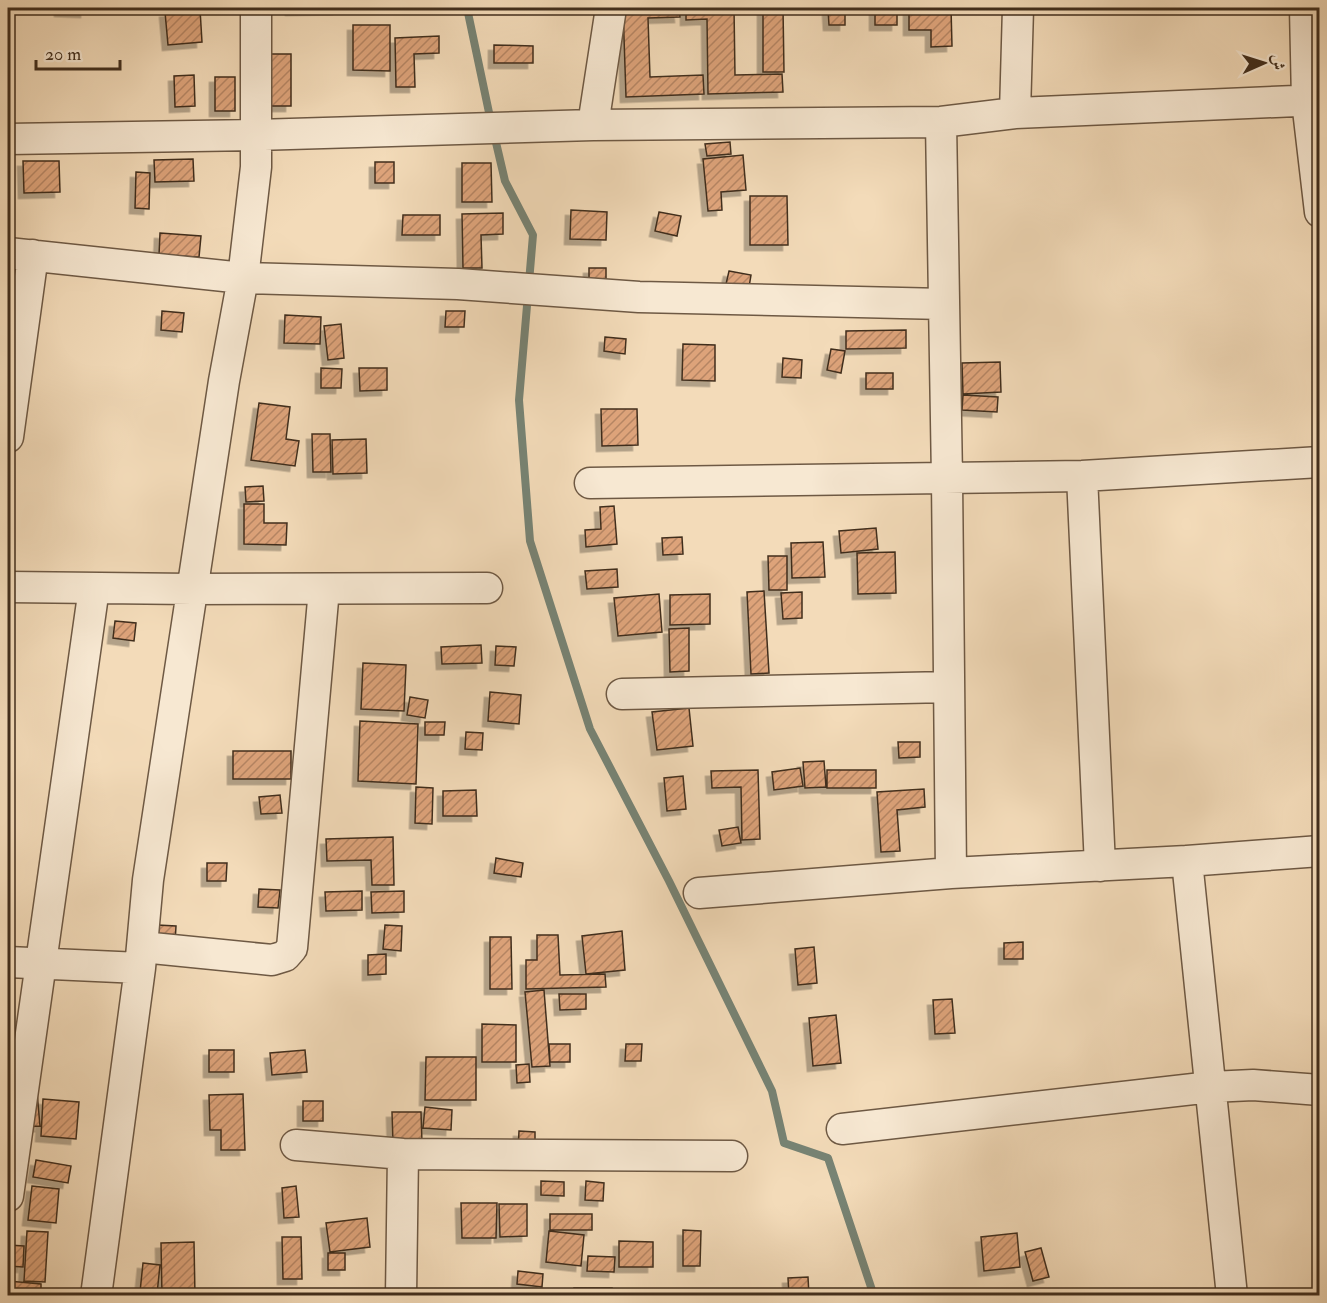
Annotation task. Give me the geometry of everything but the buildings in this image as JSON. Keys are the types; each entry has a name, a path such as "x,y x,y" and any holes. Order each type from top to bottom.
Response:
{"street":[{"path":"96,1296 141,958 148,880 224,381 243,278 256,167 256,8"},
{"path":"593,125 611,8"},
{"path":"1015,113 1018,8"},
{"path":"1305,8 1320,212"},
{"path":"8,139 256,135 593,125 940,122 1015,113 1313,100"},
{"path":"940,122 951,873"},
{"path":"8,437 20,254 243,278 458,284 639,297 944,304"},
{"path":"590,483 1082,476 1320,462"},
{"path":"1082,476 1100,866"},
{"path":"8,587 487,588"},
{"path":"8,1196 93,588"},
{"path":"8,962 41,964 141,958 272,960 285,956 292,948 324,589"},
{"path":"622,694 949,687"},
{"path":"699,893 951,873 1187,861 1320,851"},
{"path":"1187,861 1232,1296"},
{"path":"842,1129 1211,1087 1253,1084 1320,1090"},
{"path":"296,1145 403,1154 732,1156"},
{"path":"401,1296 403,1154"}],"waterway":[{"path":"467,8 491,122"},
{"path":"494,134 505,181 533,235 519,400 530,541 590,729 669,881 772,1091 784,1143 828,1158 874,1296"}]}
